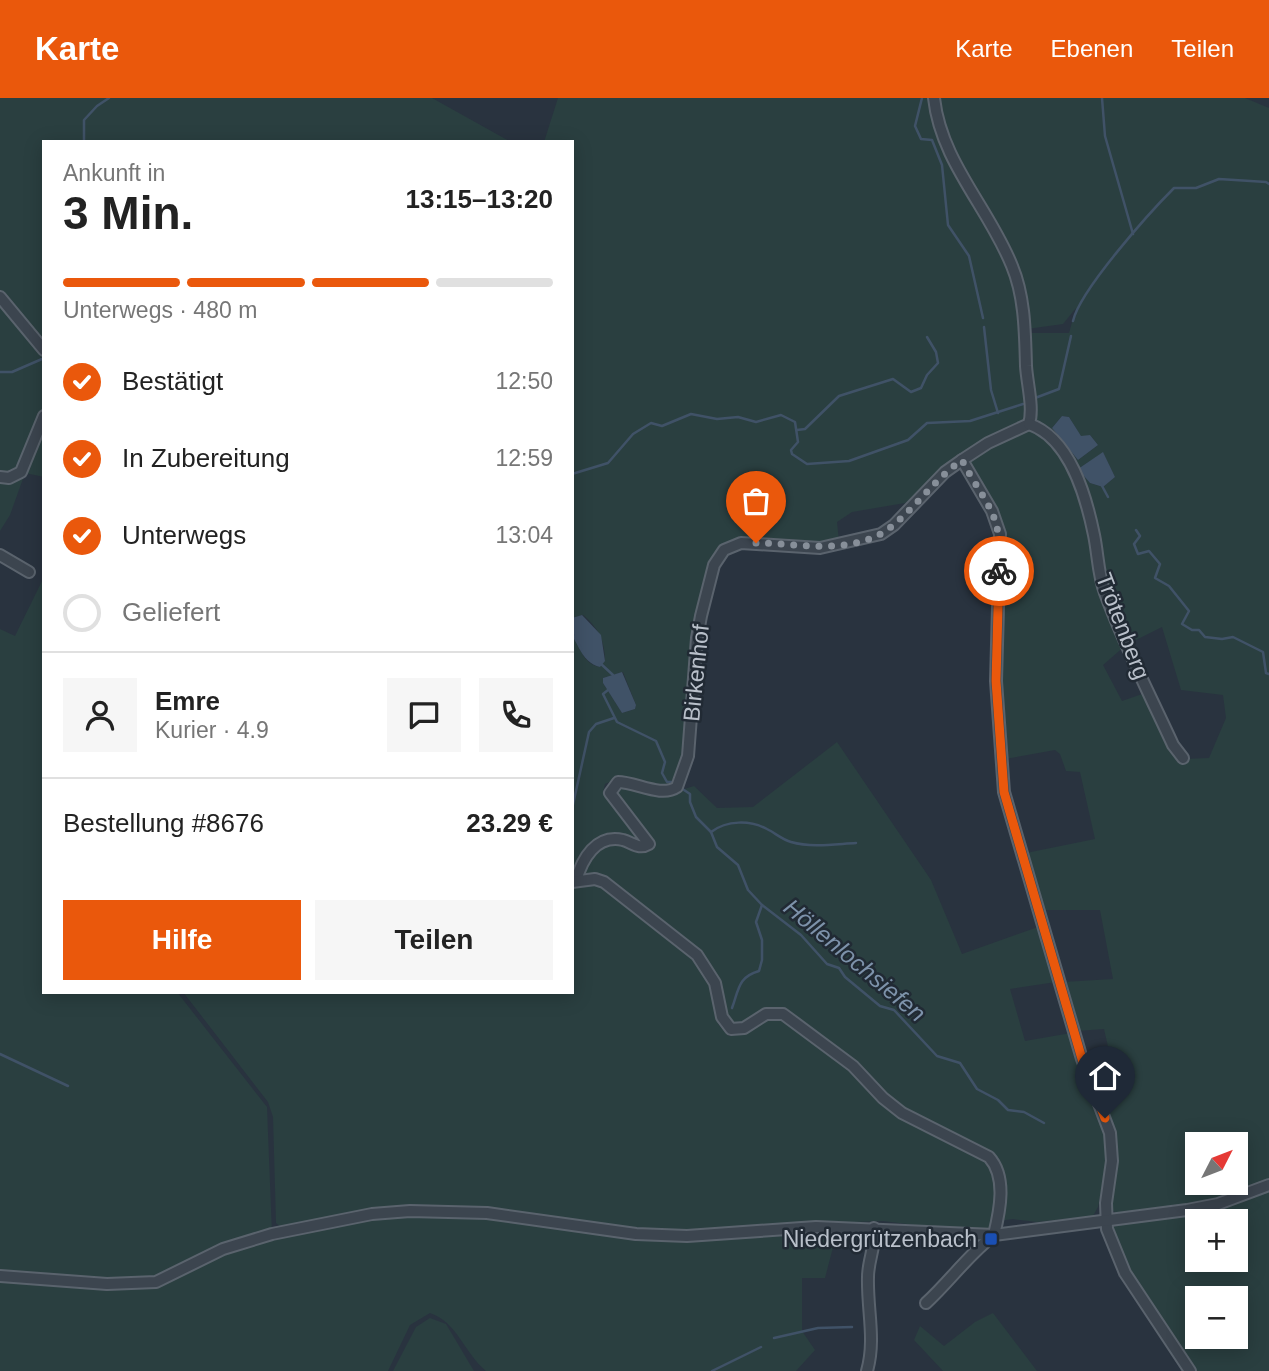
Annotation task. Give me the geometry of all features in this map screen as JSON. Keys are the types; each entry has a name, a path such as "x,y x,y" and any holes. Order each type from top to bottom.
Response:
{"street":[{"path":"934,98 936,114 953,160 1003,248 1019,285 1024,331 1029,424 988,443 962,460 992,511 1000,534 996,681 1004,792 1082,1059 1110,1133 1112,1161 1106,1218 1111,1241 1125,1273 1190,1371"},
{"path":"0,297 42,348"},
{"path":"0,477 9,478 21,472 42,421"},
{"name":"Trötenberg","path":"1029,424 1043,429 1073,471 1087,505 1106,596 1173,745 1183,758"},
{"name":"Birkenhof","path":"962,460 929,487 894,525 876,536 820,548 741,543 724,550 714,565 701,616 688,756 677,786 666,791 627,782 618,782 612,786 610,793 649,844 640,847 616,839 598,843 583,860 574,881 595,879 604,882 697,955 715,983 722,1017 731,1028 744,1028 766,1014 783,1014 853,1066 883,1098 902,1113 989,1157 998,1168 1000,1193 994,1234"},
{"path":"0,555 29,572"},
{"path":"0,1276 107,1284 156,1282 223,1249 272,1234 321,1223 410,1211 487,1213 636,1234 687,1237 816,1227 994,1234 1187,1210 1218,1203 1269,1185"},
{"path":"867,1371 872,1337 868,1274 876,1241 874,1228"},
{"path":"926,1303 944,1286 954,1271 994,1234"}],"green space":[{"path":"0,98 432,98 507,140 42,140 42,477 25,473 10,515 0,531"},
{"path":"558,98 1245,98 1269,108 1269,1181 1248,1188 1248,1132 1185,1132 1185,1195 1229,1195 1215,1200 1117,1213 1111,1210 1117,1148 1113,1124 1095,1084 1115,1077 1104,1029 1078,1031 1063,982 1113,979 1100,910 1042,910 1026,853 1095,839 1080,772 1066,771 1060,754 1055,750 1005,759 1000,666 1004,531 995,509 961,455 905,503 852,512 837,522 839,541 796,542 742,538 722,549 709,571 700,601 690,673 685,758 672,788 619,778 605,784 603,792 616,792 621,787 665,795 694,786 717,808 753,807 837,742 931,880 962,954 1038,927 1056,982 1010,989 1025,1041 1071,1033 1082,1074 1106,1132 1108,1157 1098,1207 1093,1216 1037,1222 1013,1219 998,1221 993,1217 988,1230 883,1221 770,1225 683,1233 619,1228 527,1213 449,1207 397,1207 345,1213 281,1227 276,1223 273,1117 268,1102 185,994 574,994 574,636 582,654 589,662 600,667 605,660 604,647 593,624 583,615 574,617 574,140 545,140","holes":["993,223 1020,275 1027,329 1063,324 1076,308 1069,333 1028,333 1033,397 1026,399 1016,286 1009,266 988,228","1062,416 1069,417 1081,437 1090,435 1098,445 1078,460 1052,428","1103,453 1115,477 1103,487 1090,483 1078,469","1106,588 1130,643 1162,627 1181,690 1223,695 1226,718 1209,758 1184,759 1173,745 1148,692 1122,701 1103,665 1126,645 1101,591","623,672 636,705 635,709 622,713 603,683 603,678","774,1013 786,1017 813,1034 876,1091 876,1096 834,1055 780,1019 767,1019 742,1033 729,1036 718,1024 730,1022 744,1028 766,1014"]},
{"path":"42,581 42,994 179,994 267,1107 272,1234 238,1249 358,1222 431,1215 483,1217 661,1240 737,1239 837,1232 825,1278 802,1278 802,1331 815,1350 796,1371 486,1371 454,1330 430,1313 410,1325 388,1371 0,1371 0,629 15,636"},
{"path":"1269,1189 1269,1371 1195,1371 1133,1278 1113,1227 1115,1223"},
{"path":"993,1313 1037,1371 943,1371 914,1340 920,1326 944,1346 975,1322"},
{"path":"430,1318 446,1324 474,1371 393,1371 416,1327"}],"water":[{"path":"1062,416 1069,417 1081,436 1090,435 1098,445 1078,460 1052,428"},
{"path":"1103,452 1115,477 1103,487 1090,483 1078,469"},
{"path":"582,615 601,635 605,661 600,667 588,660 579,648 574,633 574,617"},
{"path":"622,672 636,705 635,709 622,713 603,683 603,678"}],"waterway":[{"path":"84,140 84,120 109,98"},
{"path":"922,98 915,126 921,139 932,140 942,165 948,225 969,256 983,318"},
{"path":"1102,98 1105,136 1133,234"},
{"path":"1073,321 1078,307 1102,272 1133,232 1174,188 1196,188 1219,179 1269,184"},
{"path":"984,327 991,390 998,413"},
{"path":"1035,398 1059,389 1071,336"},
{"path":"797,430 805,429 839,396 893,379 911,392 921,388 927,375 938,363 936,352 927,337"},
{"path":"0,372 12,372 42,359"},
{"path":"574,473 608,463 633,434 651,423 662,426 691,414 717,419 738,417 756,422 781,415 795,422 798,442 791,450 792,454 807,464 849,461 908,440 927,423 970,421 1023,404"},
{"path":"1101,484 1108,497"},
{"path":"1136,530 1140,536 1134,544 1138,554 1149,551 1160,564 1155,578 1169,586 1189,611 1182,624 1192,630 1199,630 1205,637 1233,637 1263,652 1266,673 1269,674"},
{"name":"Höllenlochsiefen","path":"574,637 581,649"},
{"name":"Höllenlochsiefen","path":"600,663 613,675"},
{"name":"Höllenlochsiefen","path":"608,690 603,694 617,722 656,741 665,762 662,773 667,782 674,782"},
{"path":"574,800 589,732 596,724 614,718"},
{"name":"Höllenlochsiefen","path":"681,788 690,794 696,817 711,832 717,847 738,865 748,890 762,905 801,935 827,964 839,968 845,977 880,1006 894,1010 937,1056 960,1063 977,1089 998,1100 1008,1110 1024,1112 1044,1123"},
{"path":"711,832 731,823 746,823 760,826 785,840 799,844 856,843"},
{"path":"732,1008 743,980 759,971 762,940 756,922 762,905"},
{"path":"0,1054 68,1086"},
{"path":"774,1338 818,1328 852,1327"},
{"path":"712,1371 761,1347"}],"way so far":[{"path":"756,543 820,548 881,534 894,525 944,472 962,460 998,522 1001,549 999,571"}],"place":[{"name":"Niedergrützenbach","path":"991,1239"}],"route":[{"path":"999,571 996,681 1004,792 1082,1059 1105,1118"}]}
